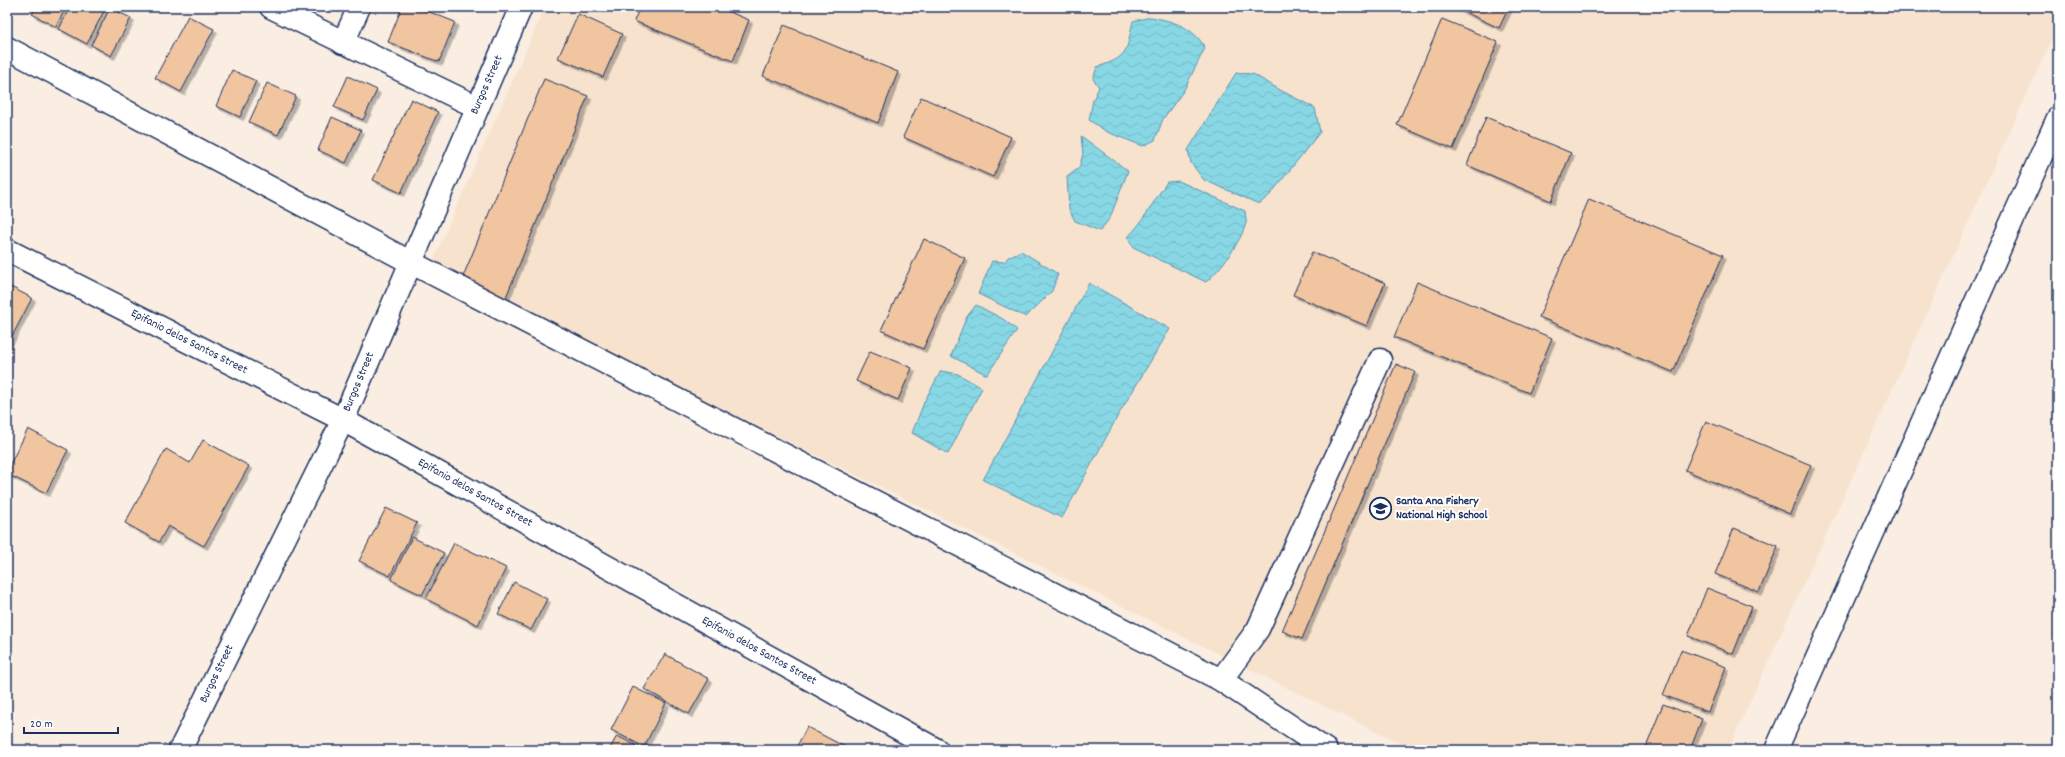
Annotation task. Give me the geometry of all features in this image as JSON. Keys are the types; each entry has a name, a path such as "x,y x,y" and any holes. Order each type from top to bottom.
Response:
{"street":[{"path":"271,7 477,107"},
{"path":"343,43 359,7"},
{"name":"Burgos Street","path":"180,750 343,420 521,7"},
{"path":"7,48 410,262 1221,680 1326,750"},
{"path":"1776,750 2058,118"},
{"name":"Epifanio delos Santos Street","path":"7,250 343,420 937,750"},
{"path":"1221,680 1258,629 1380,360"}],"shaded area":[{"name":"Santa Ana Fishery National High School","path":"545,7 2058,7 2058,26 1728,750 1413,750 431,265"}],"water":[{"path":"1151,17 1175,23 1189,30 1205,48 1184,90 1163,119 1155,140 1143,146 1107,132 1089,120 1093,100 1099,87 1093,79 1097,67 1116,60 1125,51 1133,21"},
{"path":"1236,73 1253,74 1315,108 1320,132 1270,195 1259,204 1204,180 1191,163 1188,150"},
{"path":"1081,136 1128,171 1110,218 1100,231 1075,221 1069,209 1067,177 1079,168 1083,154"},
{"path":"1179,181 1245,211 1246,222 1240,239 1212,277 1206,282 1133,247 1128,237 1144,217 1167,182"},
{"path":"1021,251 1058,274 1052,291 1026,317 978,294 992,261 1005,262 1008,257"},
{"path":"1089,283 1170,329 1120,412 1062,518 983,480"},
{"path":"976,305 1003,319 1017,330 987,375 951,356 966,318"},
{"path":"941,371 958,374 982,388 948,454 912,433 925,400"}],"building":[{"path":"36,7 66,7 56,27 32,14"},
{"path":"70,7 106,7 87,44 59,29"},
{"path":"402,7 417,7 455,22 439,62 388,42"},
{"path":"640,7 717,7 749,20 733,61 634,21"},
{"path":"1454,7 1509,7 1499,28"},
{"path":"110,8 131,18 111,56 91,45"},
{"path":"578,14 622,34 603,77 558,58"},
{"path":"188,16 214,29 181,92 155,78"},
{"path":"1442,19 1498,42 1453,149 1397,125"},
{"path":"784,25 898,72 878,123 763,76"},
{"path":"232,70 256,81 240,117 216,106"},
{"path":"348,76 377,90 363,120 334,107"},
{"path":"544,79 588,96 504,302 460,284"},
{"path":"267,83 296,96 278,135 249,122"},
{"path":"921,97 1011,137 993,177 903,137"},
{"path":"411,99 438,112 401,193 373,180"},
{"path":"332,117 361,130 346,163 318,150"},
{"path":"1486,117 1571,153 1551,201 1467,165"},
{"path":"1589,199 1723,255 1673,372 1539,317"},
{"path":"924,239 965,258 923,349 881,330"},
{"path":"1312,252 1385,283 1367,326 1293,295"},
{"path":"1417,282 1552,338 1529,393 1394,337"},
{"path":"7,285 32,298 7,346"},
{"path":"870,351 912,368 898,400 856,381"},
{"path":"1396,364 1415,372 1302,639 1282,631"},
{"path":"1706,421 1811,465 1790,514 1685,470"},
{"path":"28,429 68,450 46,493 7,474 7,470"},
{"path":"203,440 249,466 204,546 168,526 159,542 125,523 166,449 190,463"},
{"path":"386,508 417,523 390,576 359,561"},
{"path":"1734,528 1778,546 1759,592 1715,574"},
{"path":"412,537 444,553 422,595 391,580"},
{"path":"454,543 506,568 478,625 426,599"},
{"path":"514,582 547,599 531,630 498,614"},
{"path":"1707,588 1752,606 1733,654 1688,636"},
{"path":"1681,650 1726,667 1708,712 1663,695"},
{"path":"665,654 709,679 689,714 644,689"},
{"path":"633,687 666,703 644,747 611,730"},
{"path":"1663,704 1702,719 1690,750 1645,750"},
{"path":"807,727 851,750 795,750"},
{"path":"617,736 645,750 609,750"}],"place":[{"name":"Santa Ana Fishery National High School","path":"1380,508"}]}
